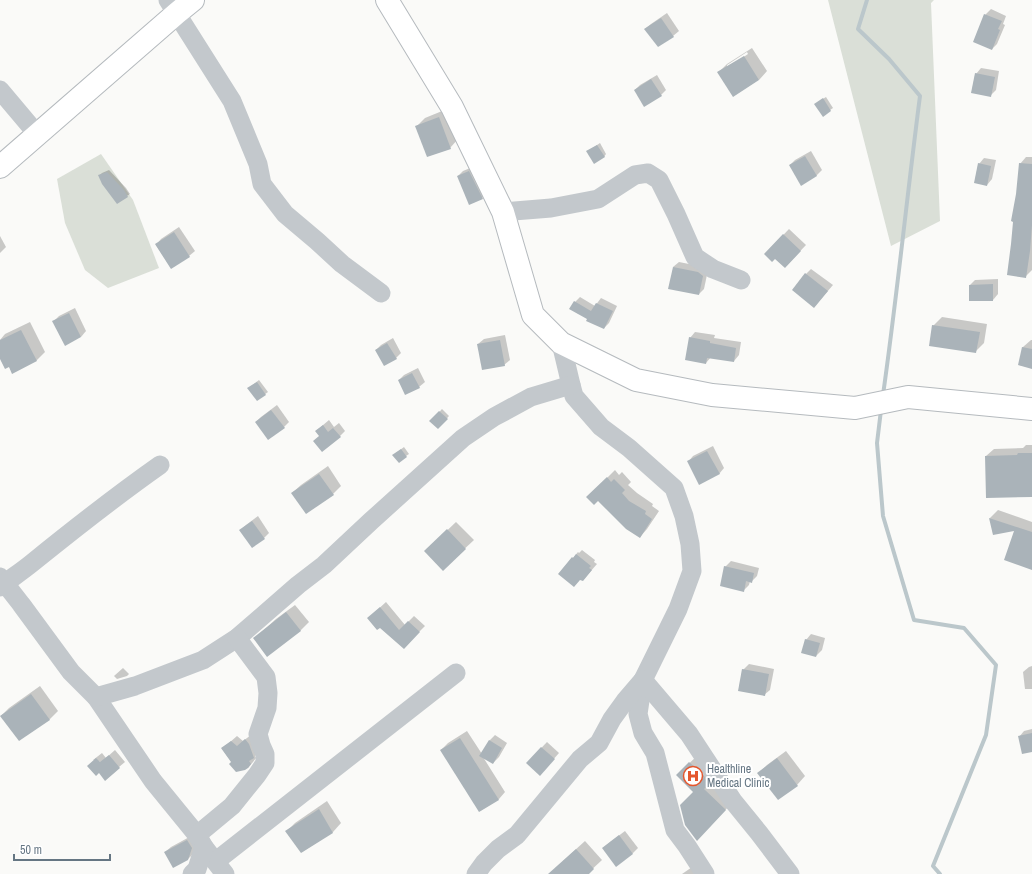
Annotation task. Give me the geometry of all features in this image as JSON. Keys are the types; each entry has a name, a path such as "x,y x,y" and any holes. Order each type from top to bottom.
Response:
{"main road":[{"path":"387,0 452,107 503,212 533,315 561,343 636,380 712,394 855,408 908,397 1032,409"},
{"path":"0,167 179,4"}],"street":[{"path":"179,4 232,101 258,164 262,184 285,214 342,264 381,293"},
{"path":"0,90 37,134"},
{"path":"503,212 551,208 598,199 634,175 648,174 659,180 695,256 713,269 741,280"},
{"path":"561,343 574,396 601,427 629,448 674,488 684,516 690,544 692,572 678,609 644,680 638,714 643,733 655,754 675,830 705,874"},
{"path":"96,697 135,686 203,660 237,638 298,585 324,565 371,520 463,438 494,417 531,397 571,385"},
{"path":"160,465 82,522 30,564 2,582 71,672 96,697 153,780 210,854"},
{"path":"210,854 232,806 265,763 258,734 267,708 268,693 266,677 237,638"},
{"path":"192,874 210,854 456,673"},
{"path":"476,874 484,862 517,835 580,759 599,743 612,719 625,701 644,680"},
{"path":"644,680 689,734 733,801 790,874"}],"shaded area":[{"path":"828,0 934,0 931,3 940,221 891,246"},
{"path":"101,154 133,200 159,268 108,288 85,270 65,223 57,179"}],"building":[{"path":"984,14 1002,21 992,50 973,42"},
{"path":"661,18 674,37 658,47 644,29"},
{"path":"744,56 759,80 733,97 717,72"},
{"path":"975,73 995,77 991,97 971,93"},
{"path":"651,79 662,96 644,107 634,90"},
{"path":"823,98 831,111 823,117 814,104"},
{"path":"439,117 451,149 427,157 415,126"},
{"path":"597,145 605,157 594,164 586,151"},
{"path":"805,156 817,176 801,186 789,165"},
{"path":"978,163 991,166 987,186 974,183"},
{"path":"1019,163 1032,164 1032,225 1026,278 1007,275 1013,222 1011,221 1016,194"},
{"path":"469,171 483,199 469,205 457,176"},
{"path":"107,172 124,190 128,197 117,204 102,184 98,175"},
{"path":"174,232 190,257 171,269 155,244"},
{"path":"783,234 801,251 785,268 775,259 772,262 764,254"},
{"path":"673,267 698,272 703,276 699,295 668,289"},
{"path":"805,273 828,291 814,308 792,290"},
{"path":"993,284 993,301 969,301 969,285"},
{"path":"574,301 591,311 596,303 613,311 604,329 586,321 587,319 569,309"},
{"path":"69,313 81,337 65,346 52,321"},
{"path":"932,325 980,332 976,353 929,346"},
{"path":"21,330 37,361 12,374 9,367 5,369 0,359 0,340"},
{"path":"689,337 736,348 734,362 707,358 706,364 685,360"},
{"path":"500,340 505,366 482,370 477,344"},
{"path":"387,343 397,359 384,366 375,350"},
{"path":"1022,347 1032,349 1032,369 1018,365"},
{"path":"412,373 420,388 405,395 398,380"},
{"path":"257,382 266,395 257,401 247,388"},
{"path":"271,410 285,428 268,440 255,422"},
{"path":"439,411 448,419 438,429 429,421"},
{"path":"323,425 328,432 333,428 341,437 322,452 313,441 319,436 315,431"},
{"path":"401,449 407,457 399,463 392,455"},
{"path":"707,451 720,474 699,485 687,461"},
{"path":"1018,453 1032,453 1032,497 986,498 985,456 1017,455"},
{"path":"319,474 334,495 306,514 291,493"},
{"path":"607,477 611,482 614,479 625,490 622,493 629,501 646,511 645,514 652,519 640,538 626,529 598,501 594,505 586,497"},
{"path":"989,518 1032,532 1032,570 1004,560 1014,531 993,535"},
{"path":"252,521 265,539 252,548 239,530"},
{"path":"447,529 466,549 443,571 424,551"},
{"path":"576,554 591,566 589,568 592,570 583,581 580,580 574,587 558,574"},
{"path":"724,566 754,573 752,583 746,581 744,592 720,586"},
{"path":"380,607 399,630 408,621 420,632 404,649 380,628 377,630 367,618"},
{"path":"286,612 301,631 267,657 253,638"},
{"path":"805,639 820,643 816,657 801,653"},
{"path":"742,669 769,674 765,696 738,691"},
{"path":"31,694 50,720 19,741 0,716"},
{"path":"1032,733 1032,752 1022,754 1018,736"},
{"path":"460,738 499,800 479,812 440,750"},
{"path":"245,739 249,744 254,758 249,761 251,764 248,768 236,772 229,764 231,762 221,748 231,741 237,746"},
{"path":"489,740 502,748 493,764 479,756"},
{"path":"541,747 555,759 540,776 526,763"},
{"path":"109,755 120,768 105,781 99,773 96,776 87,766 96,758 100,762"},
{"path":"777,758 798,786 778,800 757,773"},
{"path":"689,762 704,776 709,784 704,789 726,810 697,841 685,825 680,805 693,792 676,775"},
{"path":"319,809 333,833 301,853 285,831"},
{"path":"619,835 633,854 616,867 602,848"},
{"path":"187,840 192,848 188,860 173,868 164,852"},
{"path":"576,849 594,869 589,874 548,874"}],"waterway":[{"path":"867,0 858,29 889,59 920,96 883,395"},
{"path":"881,410 877,443 883,516 914,620 964,628 996,665 986,735 933,866 940,874"}],"place":[{"name":"Healthline Medical Clinic","path":"693,776"}]}
